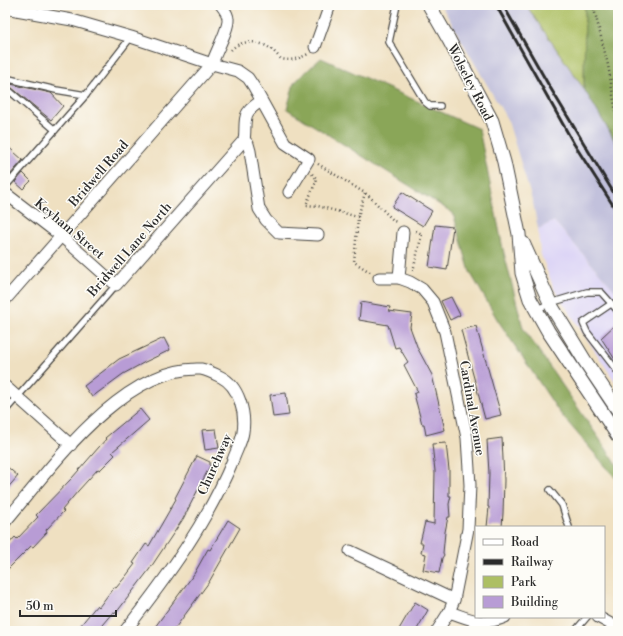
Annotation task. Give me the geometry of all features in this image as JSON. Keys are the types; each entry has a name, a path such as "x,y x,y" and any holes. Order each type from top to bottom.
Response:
{"street":[{"name":"Bridwell Road","path":"5,300 214,65 228,19 227,13 221,5"},
{"path":"314,47 330,5"},
{"name":"Wolseley Road","path":"428,5 449,40 492,121 504,162 519,234 522,273 530,299 548,331 618,436"},
{"path":"5,8 72,20 131,37 214,65 238,71 248,78 285,143 306,163 289,192"},
{"path":"262,101 246,115 244,140 248,144 250,151 259,209 266,220 279,233 318,235"},
{"name":"Bridwell Lane North","path":"116,285 244,140"},
{"name":"Keyham Street","path":"5,193 61,236 116,285"},
{"path":"399,278 403,232"},
{"name":"Wolseley Road","path":"519,234 550,303 585,361 618,410"},
{"name":"Cardinal Avenue","path":"379,278 399,278 410,282 422,290 433,302 445,332 466,438 470,486 468,529 454,600 449,612 436,631"},
{"name":"Churchway","path":"5,522 71,445 105,411 128,393 156,378 178,370 202,369 222,377 235,390 243,411 243,433 228,473 202,524 177,561 125,631"},
{"path":"5,386 71,445"},
{"path":"350,551 454,600"},
{"path":"449,612 482,622 491,622 502,618"},
{"path":"600,618 618,628"}],"lane":[{"path":"397,5 389,42 425,102 430,106 440,106"},
{"path":"5,187 86,95 131,37"},
{"path":"5,78 86,95"},
{"path":"5,86 55,130"},
{"name":"Bridwell Lane North","path":"5,411 116,285"},
{"path":"536,310 550,303 587,292 601,292 617,311"},
{"path":"611,304 583,323 587,332 618,372"},
{"path":"550,490 562,505 568,526"},
{"path":"575,631 586,618"}],"path":[{"path":"593,5 608,65 618,125"},
{"path":"214,65 234,47 246,42 262,44 272,49 281,59 291,61 298,60 309,54 314,47"},
{"path":"306,163 368,195"},
{"path":"306,163 317,179 306,205 318,206 358,217"},
{"path":"365,193 358,217 354,262 379,278"}],"shaded area":[{"path":"441,5 526,5 584,89 618,146 618,294 554,221 538,229 533,203 508,121"},
{"path":"554,221 618,294 618,386 554,289 540,252 538,229"}],"green space":[{"path":"526,5 585,5 584,89"},
{"path":"585,5 618,5 618,146 584,89"},
{"path":"321,58 479,129 503,249 523,328 618,466 618,481 559,412 497,319 470,272 453,213 287,109 294,83"}],"building":[{"path":"6,83 51,93 63,106 51,120"},
{"path":"5,144 23,160 9,176 5,172"},
{"path":"23,173 31,181 23,189 15,182"},
{"path":"402,192 432,211 423,226 392,207"},
{"path":"435,225 453,227 447,270 429,267"},
{"path":"451,297 460,315 450,320 441,301"},
{"path":"361,302 390,307 389,311 412,314 410,327 418,349 432,375 445,430 426,435 414,394 418,392 404,365 408,362 399,347 395,348 388,325 359,320"},
{"path":"618,322 618,364 601,338"},
{"path":"476,326 501,415 485,419 461,330"},
{"path":"164,338 170,350 123,374 92,397 84,386 119,359"},
{"path":"286,393 289,415 273,417 270,395"},
{"path":"140,409 149,420 112,452 115,455 100,470 98,469 78,491 62,510 64,511 46,530 47,532 33,547 31,546 5,572 5,548 15,537 17,539 38,517 36,515 72,478 106,439 105,438"},
{"path":"216,429 219,448 205,450 202,430"},
{"path":"502,438 504,480 502,526 487,526 489,507 489,473 487,440"},
{"path":"446,443 449,470 449,496 451,496 449,504 450,517 448,517 445,532 444,555 439,573 423,570 426,554 421,553 423,543 420,543 425,522 434,524 435,471 432,444"},
{"path":"197,456 210,462 210,466 183,519 149,570 116,613 113,612 97,631 76,631 97,605 99,607 114,587 116,588 126,576 135,564 133,563 146,544 149,546 176,499 175,498"},
{"path":"5,465 18,476 5,491"},
{"path":"228,520 240,528 209,582 173,631 152,631 194,574 208,549 210,550"},
{"path":"415,602 428,610 416,631 398,631"}],"railway":[{"path":"496,5 574,144 618,213"},
{"path":"503,5 548,84 618,200"}]}
